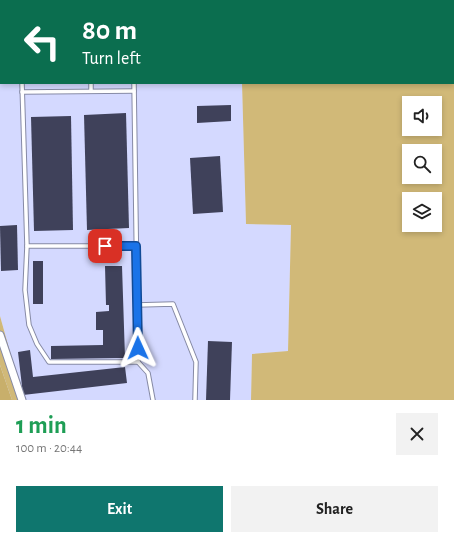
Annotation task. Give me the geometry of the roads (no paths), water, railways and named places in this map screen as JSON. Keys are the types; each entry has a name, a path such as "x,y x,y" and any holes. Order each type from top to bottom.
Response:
{"street":[{"path":"0,335 22,400"}],"lane":[{"path":"22,84 27,246 25,290 29,325 37,344 49,362 138,362"},
{"path":"91,84 91,92"},
{"path":"134,84 138,362 148,373 153,400"},
{"path":"22,92 134,91"},
{"path":"27,246 136,246"},
{"path":"137,305 173,304 196,362 195,400"}]}
